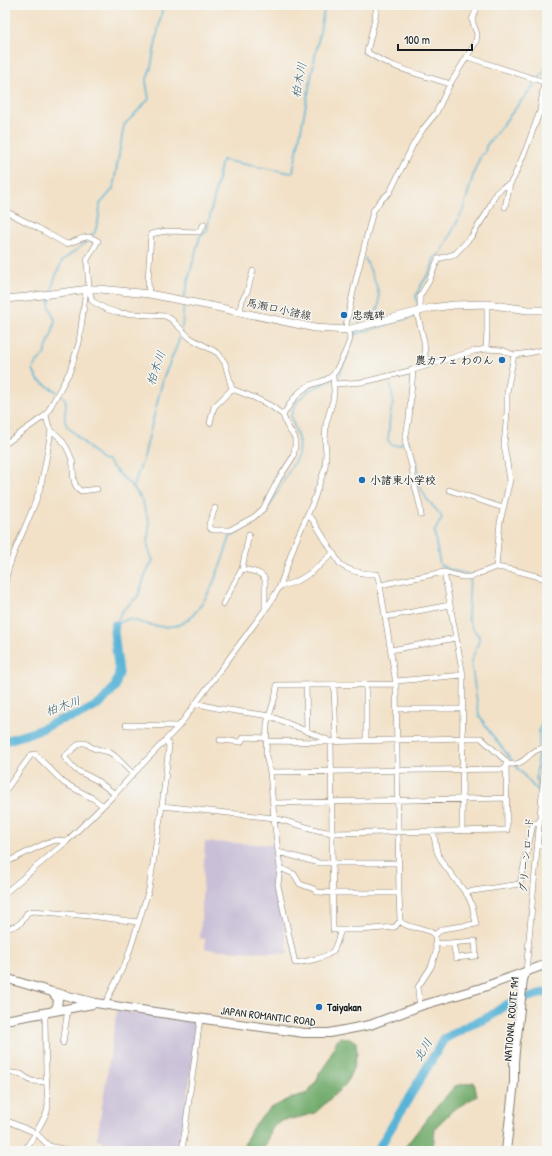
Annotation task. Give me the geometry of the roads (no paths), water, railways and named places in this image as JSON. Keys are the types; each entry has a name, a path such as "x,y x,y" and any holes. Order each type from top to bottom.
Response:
{"highway":[{"name":"JAPAN ROMANTIC ROAD","path":"100,1004 304,1033 329,1033 370,1025 420,1006 481,988 547,964"},
{"name":"NATIONAL ROUTE 141","path":"506,1151 514,1082 514,1062 523,1003 523,979 526,972"},
{"path":"5,978 100,1004"},
{"path":"50,1012 57,1007 58,999 52,992"},
{"path":"5,1020 68,1008 100,1004"}],"main road":[{"name":"馬瀬口小諸線","path":"5,299 87,289 107,290 149,294 314,328 347,330 431,308 454,305 488,304 528,310 547,310"}],"street":[{"path":"377,5 366,52 376,59 391,65 450,84"},
{"path":"5,892 67,841 115,794 179,726 270,603 280,586 295,543 325,468 326,424 333,400 333,376 350,337 346,325 373,211 380,201 390,192 414,143 436,113 450,84 476,42 477,34 472,20 478,5"},
{"path":"467,57 544,82 540,111 523,156 510,184 505,207"},
{"path":"426,366 424,341 418,312 420,296 429,281 438,259 456,254 471,237 486,214 496,193 510,184"},
{"path":"5,211 66,244 86,237 90,237 98,241 87,260 87,289 79,343 70,372 46,415 5,444"},
{"path":"149,294 148,281 151,234 166,231 199,232 204,224"},
{"path":"240,312 242,300 247,292 253,271"},
{"path":"87,289 92,300 106,309 119,313 165,316 171,319 190,338 218,353 225,363 232,389"},
{"path":"486,349 488,304"},
{"path":"334,384 364,382 413,370 474,350 502,350 514,355 547,349"},
{"path":"496,567 500,522 510,480 504,445 507,392 514,355"},
{"path":"413,370 409,419 405,441 412,467 421,515"},
{"path":"283,415 298,393 305,387 333,376"},
{"path":"215,508 209,524 209,528 213,530 230,530 254,517 263,509 278,480 293,457 295,447 295,438 287,426 283,415 271,406 232,389"},
{"path":"210,423 214,407 232,389"},
{"path":"5,583 7,570 40,487 51,430 46,415"},
{"path":"51,430 57,434 66,445 73,464 74,484 77,489 81,491 97,489"},
{"path":"449,490 504,508"},
{"path":"307,515 313,520 340,564 346,569 362,573 377,574 380,585 396,683 400,921 396,927 361,930 333,930 331,771 334,741 334,685"},
{"path":"223,604 242,568 249,534"},
{"path":"280,586 289,585 306,577 332,553"},
{"path":"380,585 444,572 462,577 470,577 496,567 514,570 547,579"},
{"path":"242,568 258,572 266,579 265,609"},
{"path":"444,572 463,675 462,831"},
{"path":"385,618 450,605"},
{"path":"391,650 456,638"},
{"path":"341,930 333,950 326,955 306,962 295,963 278,885 280,868 270,772 266,756 267,723 277,685 396,683 463,675"},
{"path":"366,684 366,740"},
{"path":"306,685 306,732"},
{"path":"195,703 216,708 270,716 306,732 334,741"},
{"path":"397,709 462,709"},
{"path":"126,725 179,726"},
{"path":"162,806 274,818 332,833 507,830 506,761 481,738 334,741 244,737 241,742 220,740"},
{"name":"グリーンロード","path":"526,972 547,739"},
{"path":"100,1004 127,959 149,889 162,806 169,746 166,740"},
{"path":"115,794 96,780 76,770 64,758 80,743 85,743 93,748 109,752 133,774"},
{"path":"270,772 462,769 506,766 518,764 535,750 546,748"},
{"path":"5,791 31,755 35,754 64,783 94,799 103,806"},
{"path":"273,803 507,798"},
{"path":"541,801 547,801"},
{"path":"466,892 520,884 533,824 539,823"},
{"path":"433,831 437,852 442,862 466,892 472,905 476,924 442,929 435,935"},
{"path":"5,863 44,844 56,840 67,841"},
{"path":"537,846 547,846"},
{"path":"278,852 319,863 399,863"},
{"path":"280,868 294,874 300,884 314,889 317,892 399,893"},
{"path":"5,929 18,926 22,923 27,913 33,911 138,922"},
{"path":"400,921 403,924 414,928 428,930 435,935 436,952 431,967 418,987 420,1006"},
{"path":"436,944 475,941 476,956 456,958 453,943"},
{"path":"63,1043 68,1008"},
{"path":"24,1151 47,1112 45,1026 50,1012"},
{"path":"182,1151 200,1019"},
{"path":"5,1072 21,1074 31,1081 47,1082"},
{"path":"5,1120 36,1133 49,1146 71,1151"}],"waterway":[{"path":"91,236 95,232 99,217 100,204 113,189 124,125 149,99 146,82 151,67 163,5"},
{"name":"柏木川","path":"184,298 200,236 207,230 222,160 291,173 293,172 325,5"},
{"path":"547,43 547,55"},
{"path":"418,306 416,296 431,270 434,258 442,252 463,210 475,169 481,155 485,153 486,146 547,68"},
{"path":"52,291 54,280 62,261 89,239"},
{"path":"359,324 360,321 368,314 377,311 379,305 376,284 365,258"},
{"path":"51,296 49,305 55,320 53,330 44,355 35,364 33,370 38,380 57,392"},
{"name":"柏木川","path":"182,328 184,304"},
{"path":"356,334 415,316"},
{"path":"352,341 357,330"},
{"name":"柏木川","path":"115,625 122,611 138,596 147,571 153,561 148,548 149,522 142,500 133,487 144,457 163,379 178,343 181,331"},
{"path":"335,378 339,376 348,352"},
{"path":"117,624 129,619 145,624 168,627 185,622 194,614 203,602 217,575 230,537 260,518 272,502 298,455 299,442 291,416 297,401 311,389 332,380"},
{"path":"391,385 393,403 390,415 388,441 392,445 403,443"},
{"path":"60,394 66,403 65,421 68,427 101,460 107,461 132,486"},
{"path":"406,441 408,440 418,469 420,486 426,498 442,518 434,532 440,565 448,569 470,575 468,618 472,628 479,636 479,641 471,662 479,715 489,731 514,763"},
{"name":"柏木川","path":"5,741 37,731 60,720 79,715 100,704 115,687 119,673 114,632 115,625"},
{"path":"539,747 539,731 547,709"},
{"path":"538,751 536,778 539,790"},
{"path":"516,766 539,791"},
{"name":"北川","path":"377,1151 444,1039 489,1017 514,1001 547,992"}],"place":[{"name":"忠魂碑","path":"344,315"},
{"name":"農カフェ わのん","path":"502,360"},
{"name":"小諸東小学校","path":"362,480"},
{"name":"Taiyakan","path":"319,1007"}]}
